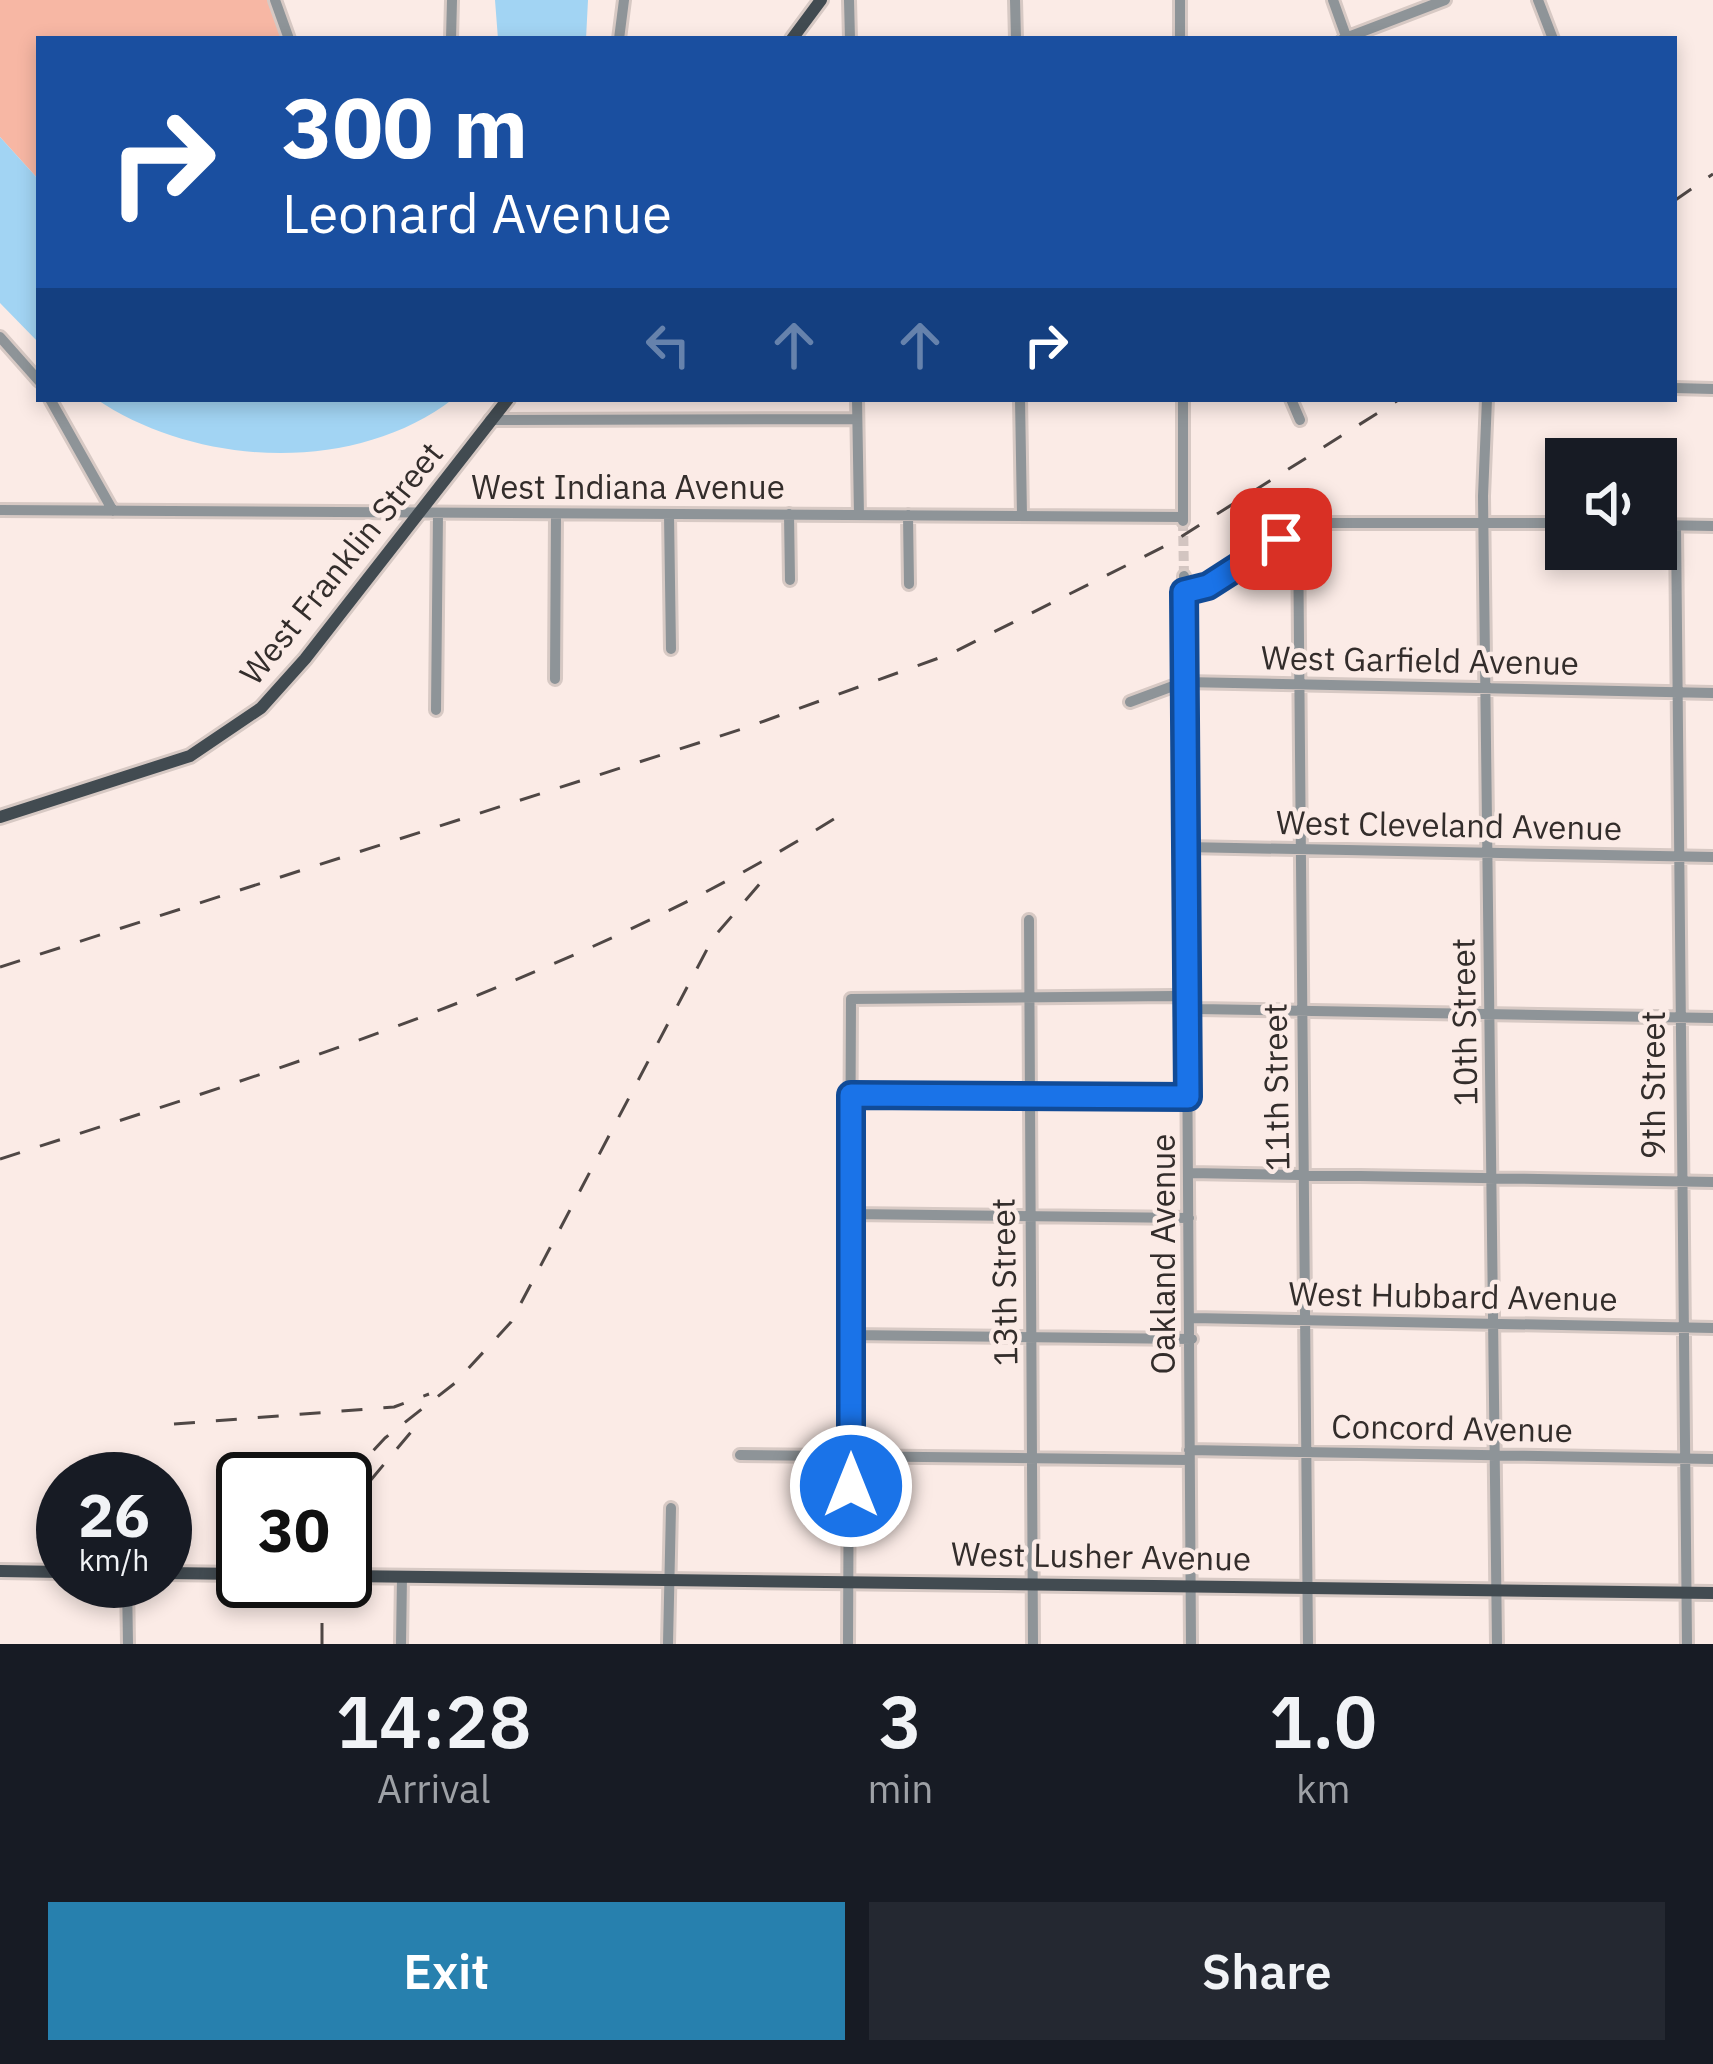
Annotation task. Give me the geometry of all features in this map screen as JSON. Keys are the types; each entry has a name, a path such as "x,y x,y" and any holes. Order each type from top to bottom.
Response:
{"main road":[{"path":"794,36 821,0"},
{"name":"West Franklin Street","path":"0,818 157,768 235,728 283,686 505,402"},
{"path":"0,1571 36,1572"},
{"name":"West Lusher Avenue","path":"372,1576 1713,1593"}],"street":[{"path":"275,0 289,36"},
{"path":"451,36 452,0"},
{"path":"619,36 624,0"},
{"path":"849,0 850,36"},
{"path":"1016,0 1016,36"},
{"path":"1180,0 1180,36"},
{"path":"1333,0 1345,36"},
{"path":"1351,36 1445,0"},
{"path":"1538,0 1552,36"},
{"path":"2,344 36,378"},
{"path":"1677,388 1713,388"},
{"path":"52,402 113,511"},
{"path":"857,402 859,515"},
{"path":"1021,402 1022,516"},
{"name":"West Indiana Avenue","path":"0,510 1184,519 1183,402"},
{"path":"1293,402 1300,420"},
{"name":"10th Street","path":"1486,402 1497,1644"},
{"path":"490,420 857,419"},
{"path":"436,710 438,513"},
{"path":"555,679 556,514"},
{"path":"670,514 671,649"},
{"path":"789,514 790,580"},
{"path":"908,515 909,584"},
{"path":"1184,592 1208,586 1298,529 1343,520 1545,523"},
{"path":"1677,526 1713,526"},
{"name":"11th Street","path":"1298,529 1308,1644"},
{"name":"9th Street","path":"1677,570 1687,1644"},
{"name":"Oakland Avenue","path":"1184,576 1191,1644"},
{"name":"West Garfield Avenue","path":"1130,702 1184,682 1713,693"},
{"name":"West Cleveland Avenue","path":"1185,847 1713,857"},
{"name":"13th Street","path":"1029,920 1033,1644"},
{"path":"848,1644 851,999 1174,996 1198,1009 1713,1018"},
{"path":"851,1095 1188,1097"},
{"path":"1190,1173 1713,1182"},
{"path":"851,1214 1189,1218"},
{"name":"West Hubbard Avenue","path":"1192,1318 1713,1328"},
{"path":"851,1335 1192,1339"},
{"name":"Concord Avenue","path":"740,1455 1033,1459 1307,1452 1713,1459"},
{"path":"668,1644 671,1508"},
{"path":"401,1644 402,1576"},
{"path":"128,1608 128,1644"}],"shaded area":[{"path":"0,0 268,0 282,36 36,36 36,177 0,137"}],"water":[{"path":"495,0 588,0 586,36 498,36"},
{"path":"0,137 36,177 36,340 0,303"},
{"path":"101,402 448,402 413,424 370,441 323,450 227,449 136,422"}],"tunnel":[{"path":"1183,521 1184,576"}],"railway":[{"path":"1677,199 1713,174"},
{"path":"0,967 742,729 950,654 1171,543 1395,402"},
{"path":"0,1159 326,1052 540,969 645,922 845,812"},
{"path":"372,1452 455,1383 511,1322 713,938 770,872"},
{"path":"174,1424 394,1407 429,1394"},
{"path":"372,1479 411,1432"},
{"path":"322,1608 322,1644"}],"route":[{"path":"851,1486 851,1095 1188,1097 1184,592 1208,586 1281,539"}]}
